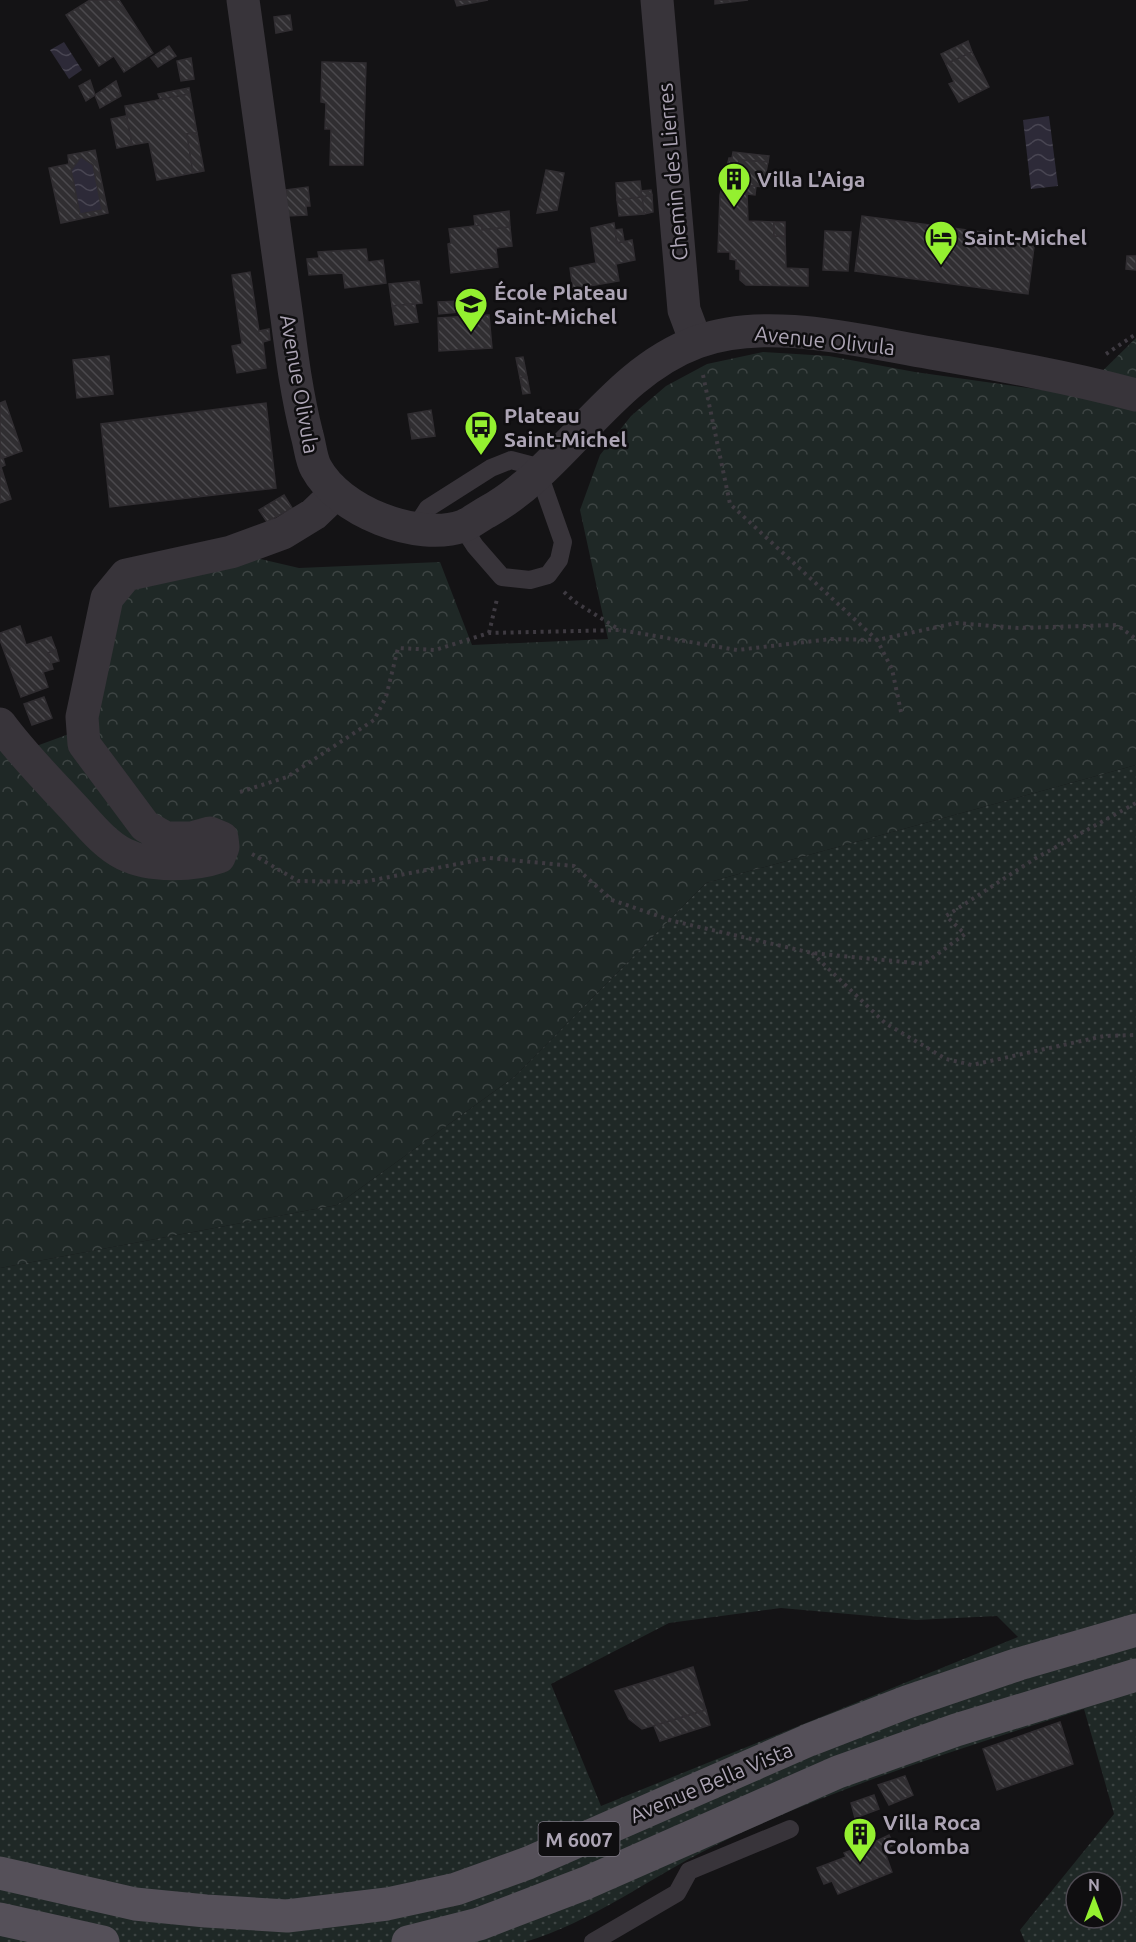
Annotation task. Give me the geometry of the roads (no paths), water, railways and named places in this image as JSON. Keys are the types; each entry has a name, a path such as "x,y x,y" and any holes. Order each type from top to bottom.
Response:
{"main road":[{"name":"Avenue Bella Vista","path":"0,1873 135,1904 206,1911 287,1916 387,1904 456,1889 528,1863 680,1795 864,1719 1019,1664 1136,1630"},
{"path":"1019,1664 1033,1707"},
{"name":"Avenue Bella Vista","path":"408,1942 479,1924 586,1883 682,1857 838,1772 1136,1675"},
{"path":"864,1719 881,1757"},
{"path":"0,1919 103,1942"}],"street":[{"name":"Avenue Olivula","path":"243,0 298,400 316,468 336,493 376,518 436,531 462,526 501,504 539,474 638,376 696,342 755,331 826,337 1071,377 1136,395"},
{"name":"Chemin des Lierres","path":"657,0 684,310 696,342"},
{"path":"0,724 20,752 103,839 123,854 145,862 203,863 219,857 223,847 222,838 210,833 192,838 166,838 145,826 84,744 82,717 107,598 126,575 231,552 283,533 314,514 336,493"}],"lane":[{"path":"415,528 428,508 491,468 511,460 524,462 539,474 563,542 559,560 548,575 530,580 502,577 475,546 462,526"},
{"path":"593,1942 677,1893 682,1857 790,1829"}],"water":[{"path":"64,42 82,70 69,79 50,50"},
{"path":"1049,116 1058,186 1031,189 1023,120"},
{"path":"81,157 93,165 102,210 79,214 71,170"}],"place":[{"name":"Villa L'Aiga","path":"734,208"},
{"name":"Saint-Michel","path":"941,266"},
{"name":"École Plateau Saint-Michel","path":"471,333"},
{"name":"Plateau Saint-Michel","path":"481,456"},
{"name":"Villa Roca Colomba","path":"860,1863"}]}
